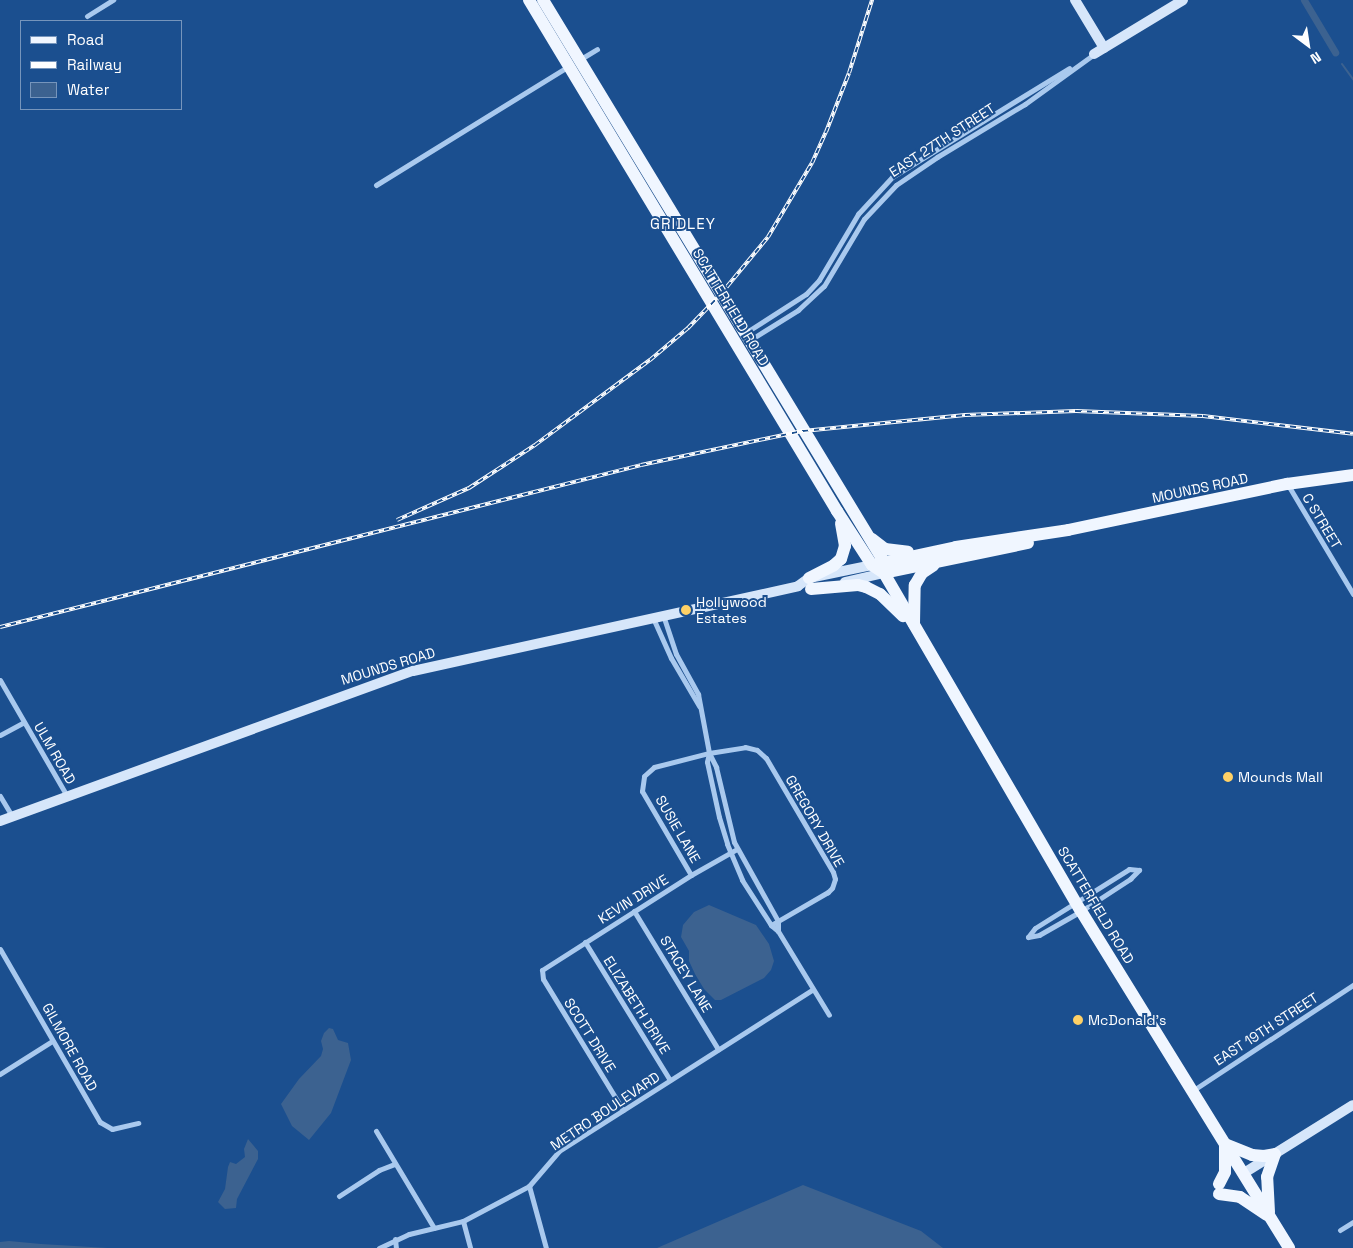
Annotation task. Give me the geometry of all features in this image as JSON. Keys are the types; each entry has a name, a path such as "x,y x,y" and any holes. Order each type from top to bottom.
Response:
{"main road":[{"name":"SCATTERFIELD ROAD","path":"529,0 573,64 741,340 860,527 880,567 1078,906 1289,1248"},
{"name":"SCATTERFIELD ROAD","path":"543,0 573,64"},
{"path":"1075,0 1104,48"},
{"name":"EAST 27TH STREET","path":"1094,54 1183,0"},
{"name":"SCATTERFIELD ROAD","path":"741,340 837,511 880,567"},
{"name":"MOUNDS ROAD","path":"0,821 413,672 657,616 810,584 880,567 935,557 1027,535 1054,533 1287,484 1353,476"},
{"path":"810,584 834,566 844,554 845,540 837,511"},
{"path":"860,527 881,546 891,551 935,557"},
{"path":"914,626 913,596 917,580 935,557"},
{"path":"810,584 858,585 870,588 880,594 914,626"},
{"path":"1244,1173 1353,1105"},
{"path":"1271,1218 1240,1197 1219,1189 1226,1163 1224,1143 1252,1155 1264,1156 1275,1154"},
{"path":"1271,1218 1267,1177 1275,1154"}],"street":[{"path":"87,16 113,0"},
{"path":"376,185 597,49"},
{"name":"EAST 27TH STREET","path":"741,340 798,310 824,286 864,219 896,185 937,157 1025,104 1094,54"},
{"name":"EAST 27TH STREET","path":"741,340 806,294 818,280 858,214 892,177 1094,54"},
{"name":"C STREET","path":"1287,484 1352,591"},
{"path":"657,616 670,658 700,708"},
{"path":"657,616 698,694 709,753 716,767 737,849 778,921 778,931"},
{"name":"ULM ROAD","path":"0,680 67,796"},
{"path":"0,694 6,690"},
{"name":"ULM ROAD","path":"0,735 24,722"},
{"name":"GREGORY DRIVE","path":"709,753 745,746 762,754 834,875 835,883 828,892 771,925"},
{"path":"709,753 707,762 713,790 731,853 742,880 771,925 778,931 812,990 829,1015"},
{"name":"SUSIE LANE","path":"691,875 642,791 642,782 647,772 654,767 709,753"},
{"path":"0,796 12,817"},
{"name":"KEVIN DRIVE","path":"542,970 691,875 737,849"},
{"path":"1078,906 1035,928 1028,937 1039,935 1078,906 1129,870 1139,870 1130,879 1078,906"},
{"name":"STACEY LANE","path":"634,911 718,1049"},
{"name":"ELIZABETH DRIVE","path":"585,942 670,1080"},
{"name":"GILMORE ROAD","path":"0,949 45,1024 52,1041 105,1126 116,1129 138,1123"},
{"name":"SCOTT DRIVE","path":"542,970 543,979 623,1110"},
{"name":"EAST 19TH STREET","path":"1191,1091 1353,985"},
{"name":"METRO BOULEVARD","path":"379,1248 395,1239 463,1220 529,1186 559,1152 812,990"},
{"path":"0,1074 52,1041"},
{"path":"376,1131 434,1228"},
{"path":"339,1196 379,1170 396,1164"},
{"path":"529,1186 546,1248"},
{"path":"463,1220 470,1248"},
{"path":"1340,1230 1353,1222"},
{"path":"395,1239 396,1248"}],"water":[{"path":"709,905 756,925 769,944 774,961 771,970 764,978 721,1000 715,1000 704,989 689,961 689,951 681,937 683,925 694,912"},
{"path":"329,1028 333,1029 338,1040 348,1043 351,1060 331,1113 309,1140 292,1126 281,1104 299,1079 321,1056 323,1049 321,1041 324,1033"},
{"path":"248,1139 258,1151 258,1159 237,1199 236,1208 225,1209 218,1202 225,1189 228,1167 230,1162 236,1164 245,1157 244,1149"},
{"path":"803,1185 921,1231 943,1248 657,1248"},
{"path":"0,1242 108,1248 0,1248"}],"waterway":[{"path":"1304,0 1335,52"},
{"path":"1342,64 1353,79"}],"railway":[{"path":"397,520 469,488 535,445 650,360 688,328 720,295 768,237 812,163 849,73 872,0"},
{"path":"0,627 641,465 803,431 965,415 1076,411 1203,416 1353,434"}],"place":[{"name":"Hollywood Estates","path":"686,610"},
{"name":"Mounds Mall","path":"1228,777"},
{"name":"McDonald's","path":"1078,1020"}],"district":[{"name":"GRIDLEY","path":"683,224"}]}
